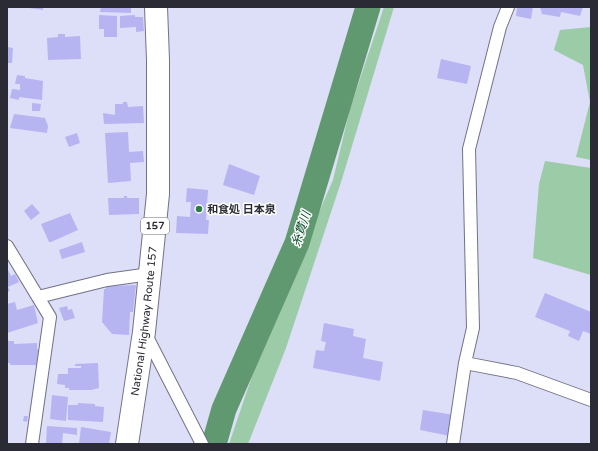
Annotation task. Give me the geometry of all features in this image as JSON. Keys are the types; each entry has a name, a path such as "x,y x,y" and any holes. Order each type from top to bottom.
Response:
{"highway":[{"name":"National Highway Route 157","path":"127,444 144,332 158,194 158,60 156,7"}],"street":[{"path":"453,444 465,363 473,328 469,149 500,27 508,7"},
{"path":"7,246 50,317 32,444"},
{"path":"38,297 107,280 150,274"},
{"path":"144,332 202,444"},
{"path":"465,363 517,373 591,400"}],"green space":[{"path":"384,7 394,7 342,179 286,348 248,444 229,444 268,329 333,180 350,109"},
{"path":"591,27 591,160 576,157 590,102 583,65 554,50 560,30"},
{"path":"545,161 591,168 591,275 533,258 539,184"}],"building":[{"path":"22,7 43,7 43,10"},
{"path":"101,7 131,7 131,13 100,12"},
{"path":"517,7 533,7 531,19 516,16"},
{"path":"540,7 583,7 580,16 561,12 560,17 542,14"},
{"path":"99,15 117,16 117,37 104,37 104,29 99,29"},
{"path":"135,15 135,17 143,17 144,31 136,32 136,27 120,28 120,16"},
{"path":"58,34 65,34 65,37 80,36 81,59 48,60 47,38 58,37"},
{"path":"7,47 13,48 12,63 7,63"},
{"path":"441,59 471,66 467,84 437,78"},
{"path":"17,75 43,81 42,100 19,97 19,100 10,98 12,89 20,90 20,84 15,84"},
{"path":"123,102 127,102 128,107 143,106 144,123 104,124 103,113 115,115 115,104 123,104"},
{"path":"32,103 41,104 40,111 32,111"},
{"path":"14,114 45,118 48,126 47,133 10,128"},
{"path":"128,132 129,152 143,151 144,162 130,163 131,181 108,183 105,133"},
{"path":"77,133 80,143 69,147 65,137"},
{"path":"229,164 260,176 254,195 223,185"},
{"name":"和食処 日本泉","path":"187,188 208,190 206,220 209,220 208,234 176,233 177,216 190,217 191,202 186,202"},
{"path":"124,196 127,196 127,198 139,198 139,214 109,215 108,198 124,198"},
{"path":"32,204 40,213 31,220 24,211"},
{"path":"70,213 78,230 49,242 41,224"},
{"path":"82,242 85,252 62,259 59,250"},
{"path":"7,268 11,276 15,274 19,282 8,287 10,291 7,292"},
{"path":"136,285 133,312 130,312 129,335 112,334 102,322 104,289 106,289 106,286"},
{"path":"545,293 591,312 591,334 583,331 579,341 568,336 570,331 535,317"},
{"path":"15,302 17,310 34,305 38,323 7,333 7,304"},
{"path":"67,306 68,310 72,309 75,318 64,321 59,308"},
{"path":"324,323 354,329 353,336 366,339 363,358 383,362 380,381 313,368 316,350 324,351 326,342 321,341"},
{"path":"7,341 14,341 14,344 37,343 40,365 10,365 10,363 7,363"},
{"path":"98,363 99,388 91,390 69,390 69,388 65,388 65,385 57,384 58,374 68,374 68,368 81,368 81,366 75,366 75,364"},
{"path":"52,395 68,397 66,421 50,419"},
{"path":"78,403 95,404 95,406 104,407 103,422 68,420 68,405 78,405"},
{"path":"423,410 454,415 450,436 420,430"},
{"path":"24,416 28,416 27,422 23,421"},
{"path":"47,426 77,428 77,435 63,433 62,444 46,444"},
{"path":"81,427 111,432 109,444 79,444"}],"waterway":[{"name":"糸貫川","path":"214,444 224,409 297,243 368,7"}],"place":[{"name":"和食処 日本泉","path":"199,209"}]}
